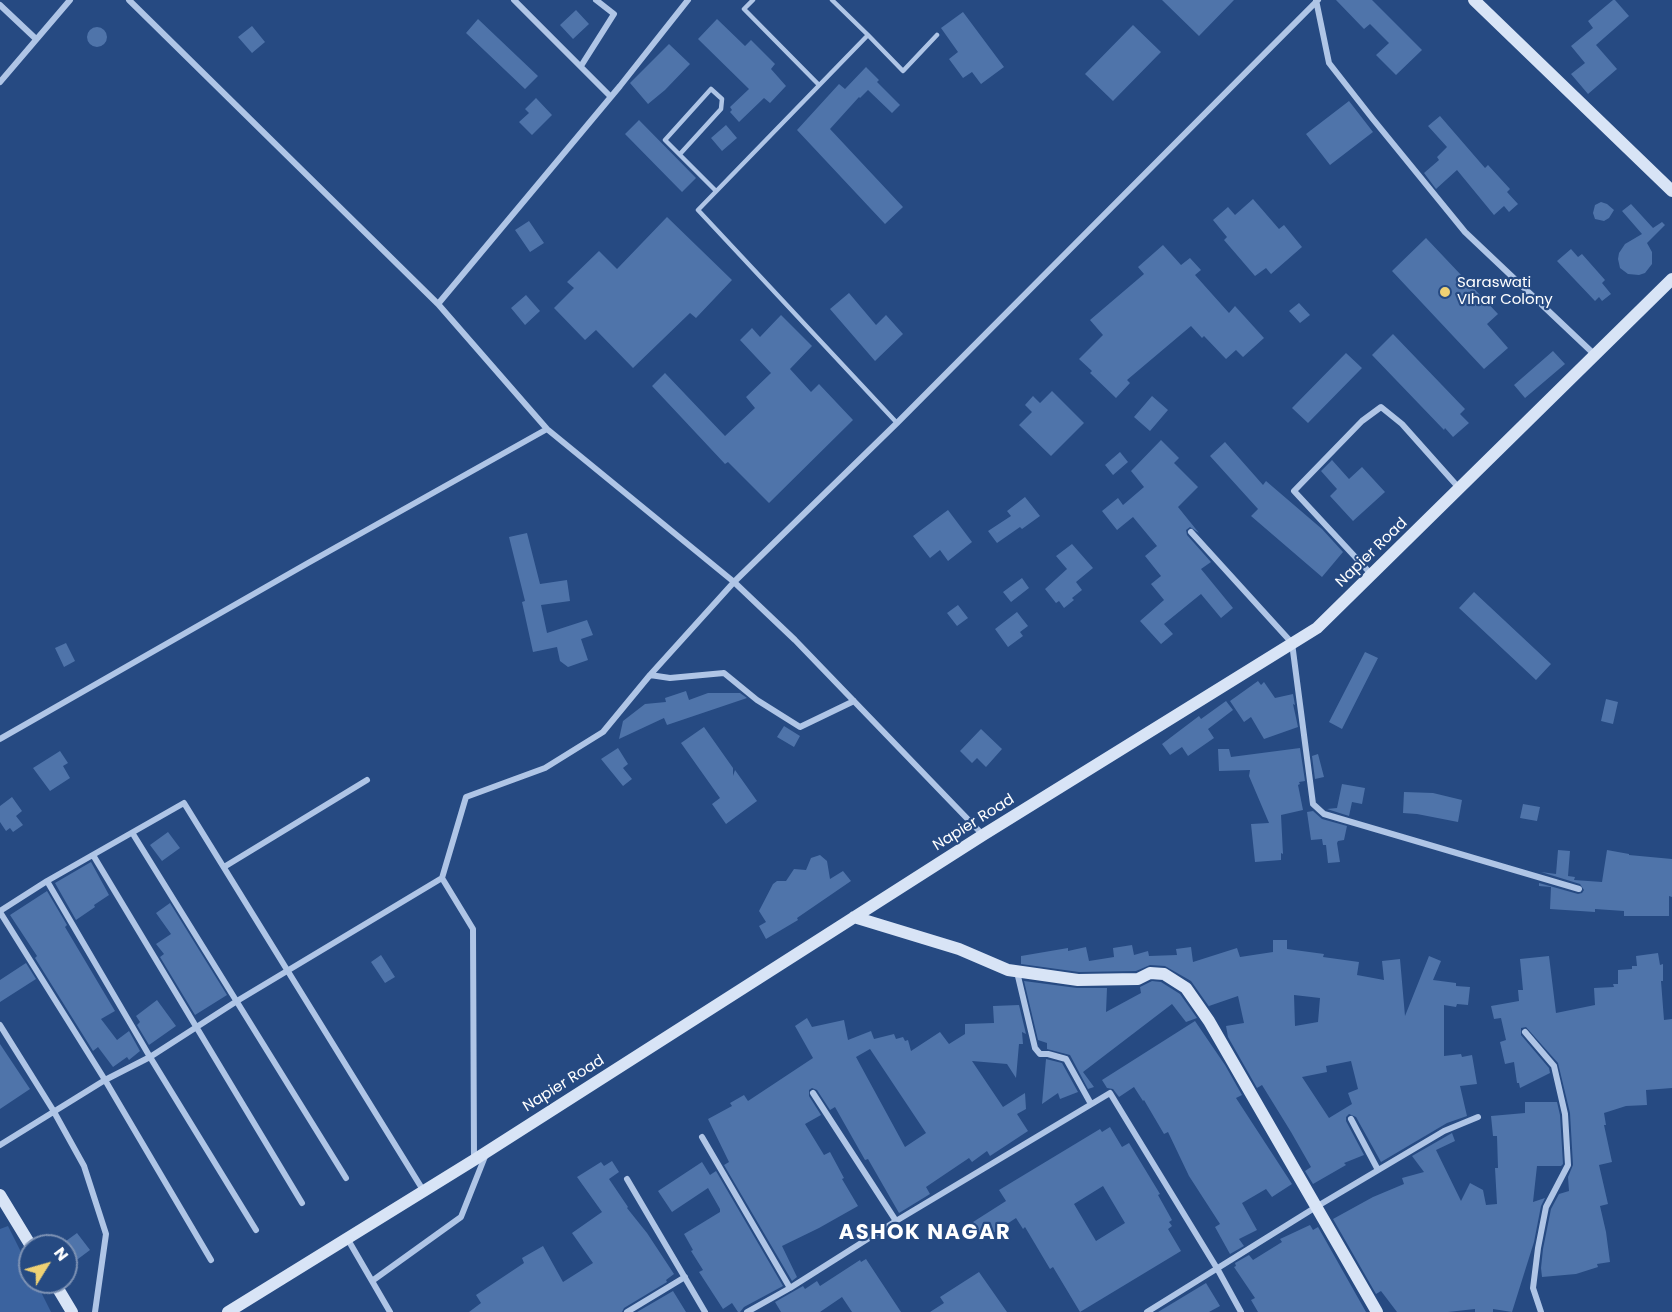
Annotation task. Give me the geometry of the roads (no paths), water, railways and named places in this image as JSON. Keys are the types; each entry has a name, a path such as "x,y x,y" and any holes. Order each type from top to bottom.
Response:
{"street":[{"path":"0,82 70,0"},
{"path":"129,0 438,304 548,429 734,582 795,640 983,835"},
{"path":"514,0 611,97"},
{"path":"581,66 614,14 596,0"},
{"path":"438,304 611,97 688,0"},
{"path":"1316,0 1329,63 1372,118 1466,232 1595,355"},
{"path":"0,1145 53,1110 150,1057 237,1001 442,878 466,797 545,768 603,732 650,675 734,582 897,423 1316,0"},
{"path":"1474,0 1672,190"},
{"path":"0,5 36,39"},
{"name":"Napier Road","path":"228,1312 423,1190 474,1161 983,835 1317,628 1672,279"},
{"path":"1371,574 1294,491 1362,421 1381,407 1402,424 1459,488"},
{"path":"0,739 548,429"},
{"path":"1191,532 1292,643 1313,804 1324,814 1579,889"},
{"path":"650,675 670,678 724,673 757,700 800,727 854,701"},
{"path":"224,867 367,780"},
{"path":"211,1260 105,1080 0,911 47,881 184,803 423,1190"},
{"path":"133,834 346,1178"},
{"path":"93,855 302,1203"},
{"path":"442,878 473,929 474,1161"},
{"path":"47,881 150,1057 256,1230"},
{"path":"854,917 959,949 1008,970 1078,980 1138,979 1150,973 1164,974 1186,988 1209,1021 1377,1312"},
{"path":"1017,971 1035,1048 1040,1054 1066,1059 1091,1104"},
{"path":"0,1024 53,1110 84,1166 106,1234 94,1312"},
{"path":"1525,1032 1554,1066 1566,1124 1568,1165 1546,1207 1538,1248 1533,1288 1541,1312"},
{"path":"813,1093 896,1221"},
{"path":"747,1312 1110,1093 1218,1270 1241,1312"},
{"path":"1147,1312 1377,1170 1444,1131 1478,1117"},
{"path":"1351,1119 1377,1170"},
{"path":"702,1137 790,1288"},
{"path":"372,1281 461,1217 487,1151"},
{"path":"627,1179 705,1312"},
{"path":"0,1195 24,1234"},
{"path":"347,1238 390,1312"},
{"path":"627,1312 685,1277"},
{"path":"61,1294 72,1312"}],"lane":[{"path":"753,0 744,9 819,85"},
{"path":"832,0 903,70 937,35"},
{"path":"868,35 698,210 897,423"},
{"path":"680,154 721,109 722,99 711,89 665,140 716,191"}],"place":[{"name":"Saraswati VIhar Colony","path":"1445,292"}],"district":[{"name":"ASHOK NAGAR","path":"925,1234"}]}
